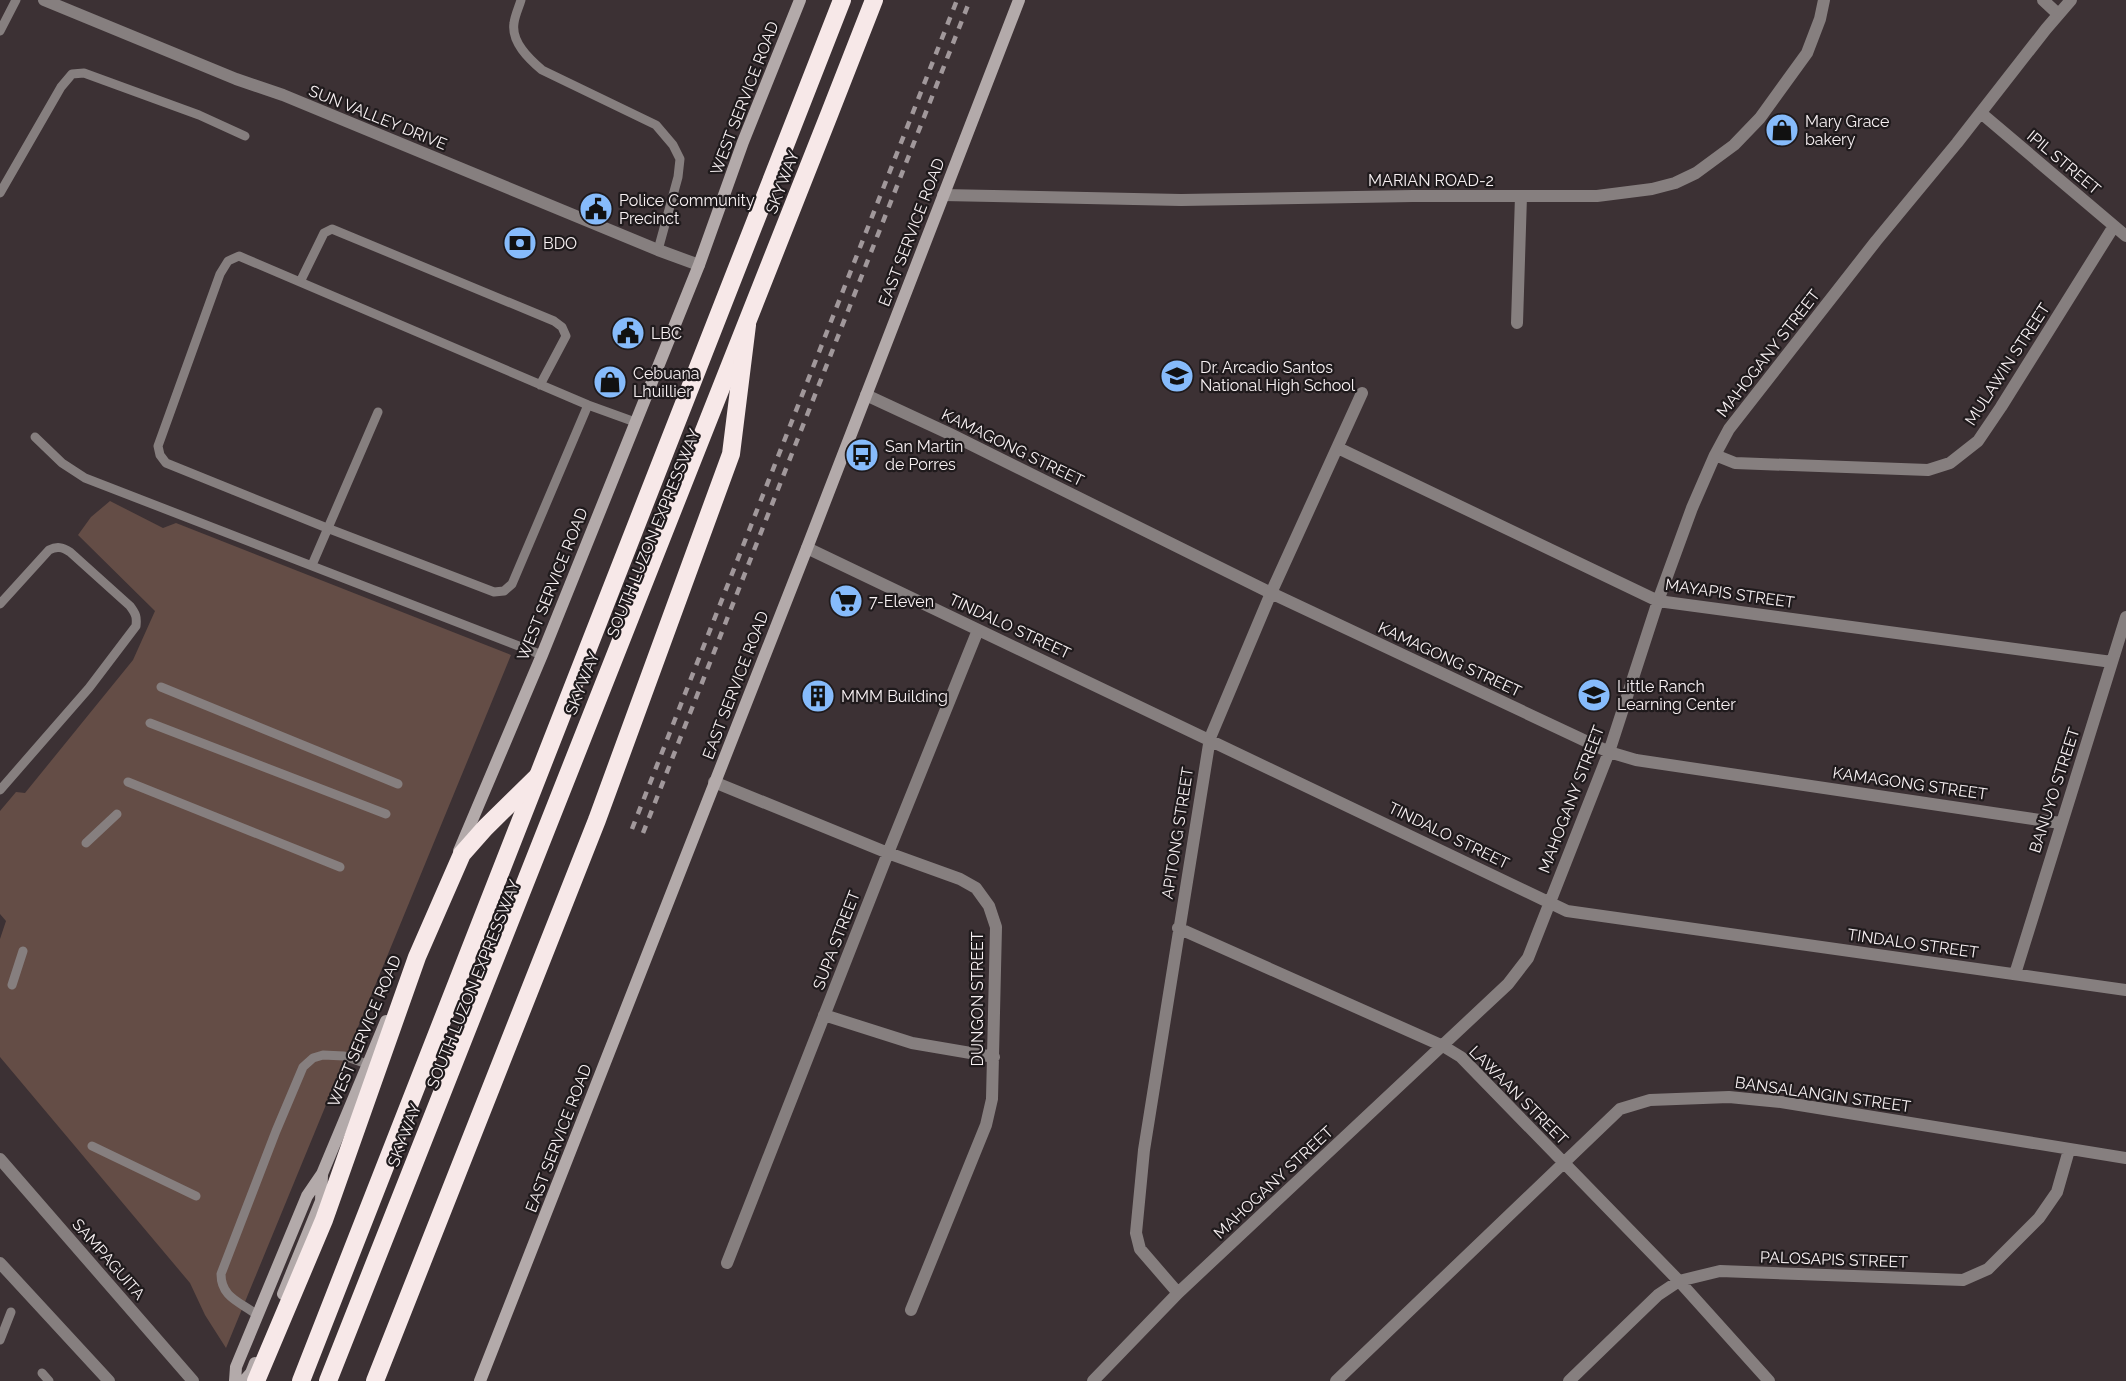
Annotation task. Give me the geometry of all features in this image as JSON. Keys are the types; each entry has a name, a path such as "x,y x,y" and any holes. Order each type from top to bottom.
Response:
{"highway":[{"name":"SOUTH LUZON EXPRESSWAY","path":"292,1381 829,0"},
{"name":"SKYWAY","path":"301,1381 842,0"},
{"name":"SKYWAY","path":"328,1381 874,0"},
{"name":"SOUTH LUZON EXPRESSWAY","path":"339,1381 483,1011 684,510 884,0"},
{"path":"375,1381 597,820 731,454 747,326"},
{"path":"256,1381 324,1220 417,957 462,854 537,777"}],"main road":[{"name":"WEST SERVICE ROAD","path":"235,1381 236,1367 307,1196 322,1174 542,655 699,265 800,0"},
{"name":"EAST SERVICE ROAD","path":"480,1381 1019,0"},
{"name":"WEST SERVICE ROAD","path":"244,1381 251,1373 321,1202 322,1174"}],"street":[{"name":"SUN VALLEY DRIVE","path":"44,0 699,265"},
{"name":"MARIAN ROAD-2","path":"943,195 1164,200 1597,196 1652,189 1675,183 1696,173 1734,145 1760,118 1807,53 1820,19 1824,0"},
{"path":"2043,0 2058,14"},
{"name":"MAHOGANY STREET","path":"1093,1381 1178,1293 1508,984 1527,958 1609,752 1658,601 1692,508 1715,455 1736,420 1876,241 2071,0"},
{"name":"IPIL STREET","path":"1981,113 2126,236"},
{"path":"1517,323 1521,196"},
{"name":"MULAWIN STREET","path":"1715,455 1735,463 1928,470 1950,463 1978,441 2114,225"},
{"name":"APITONG STREET","path":"1178,1293 1140,1249 1136,1233 1144,1150 1209,738 1271,593 1362,393"},
{"name":"KAMAGONG STREET","path":"866,395 950,434 1271,593 1609,752 1636,760 2060,822"},
{"name":"MAYAPIS STREET","path":"1338,448 1658,601 2112,662"},
{"name":"TINDALO STREET","path":"807,548 1209,738 1567,911 2126,990"},
{"name":"BANUYO STREET","path":"2015,974 2060,822 2126,617"},
{"name":"SUPA STREET","path":"727,1263 978,630"},
{"name":"DUNGON STREET","path":"714,782 888,853 960,879 976,888 989,906 996,927 992,1099 986,1125 911,1310"},
{"name":"LAWAAN STREET","path":"1178,928 1443,1046 1461,1057 1679,1281 1769,1381"},
{"path":"824,1015 912,1043 994,1057"},
{"name":"BANSALANGIN STREET","path":"1336,1381 1620,1109 1650,1100 1730,1097 1792,1104 2126,1158"},
{"name":"PALOSAPIS STREET","path":"1569,1381 1658,1295 1679,1281 1720,1270 1963,1280 1988,1269 2039,1218 2057,1192 2069,1150"},
{"name":"SAMPAGUITA","path":"0,1159 193,1381"},
{"path":"0,1263 109,1381"}],"lane":[{"path":"0,31 16,0"},
{"path":"521,0 514,24 526,57 542,70 656,125 673,146 680,159 678,177 658,250"},
{"path":"0,193 61,87 72,74 84,73 199,115 245,136"},
{"path":"300,282 324,234 332,229 554,321 562,327 566,336 540,385"},
{"path":"588,405 512,584 504,591 494,592 166,463 160,455 158,446 220,274 228,261 239,256 540,385 635,422"},
{"path":"312,565 378,412"},
{"path":"35,437 62,463 85,478 542,655"},
{"path":"0,604 49,550 55,547 70,552 130,606 137,619 136,626 89,688 0,790"},
{"path":"161,687 398,784"},
{"path":"150,723 386,814"},
{"path":"128,782 340,867"},
{"path":"86,843 117,814"},
{"path":"12,986 23,951"},
{"path":"257,1316 222,1288 221,1274 303,1067 314,1058 323,1055 344,1056 367,1064"},
{"path":"92,1146 196,1196"},
{"path":"0,1340 11,1312"},
{"path":"42,1373 49,1381"}],"shaded area":[{"path":"110,501 163,528 176,523 511,655 226,1348 205,1315 190,1283 0,1057 0,939 6,921 0,914 0,811 16,792 25,793 133,660 155,611 78,535 91,517"}],"railway":[{"path":"632,829 957,0"},
{"path":"643,833 970,0"}],"place":[{"name":"Mary Grace bakery","path":"1782,130"},
{"name":"Police Community Precinct","path":"596,209"},
{"name":"BDO","path":"520,243"},
{"name":"LBC","path":"628,333"},
{"name":"Dr. Arcadio Santos National High School","path":"1177,376"},
{"name":"Cebuana Lhuillier","path":"610,382"},
{"name":"San Martin de Porres","path":"862,455"},
{"name":"7-Eleven","path":"846,601"},
{"name":"Little Ranch Learning Center","path":"1594,695"},
{"name":"MMM Building","path":"818,696"}]}
